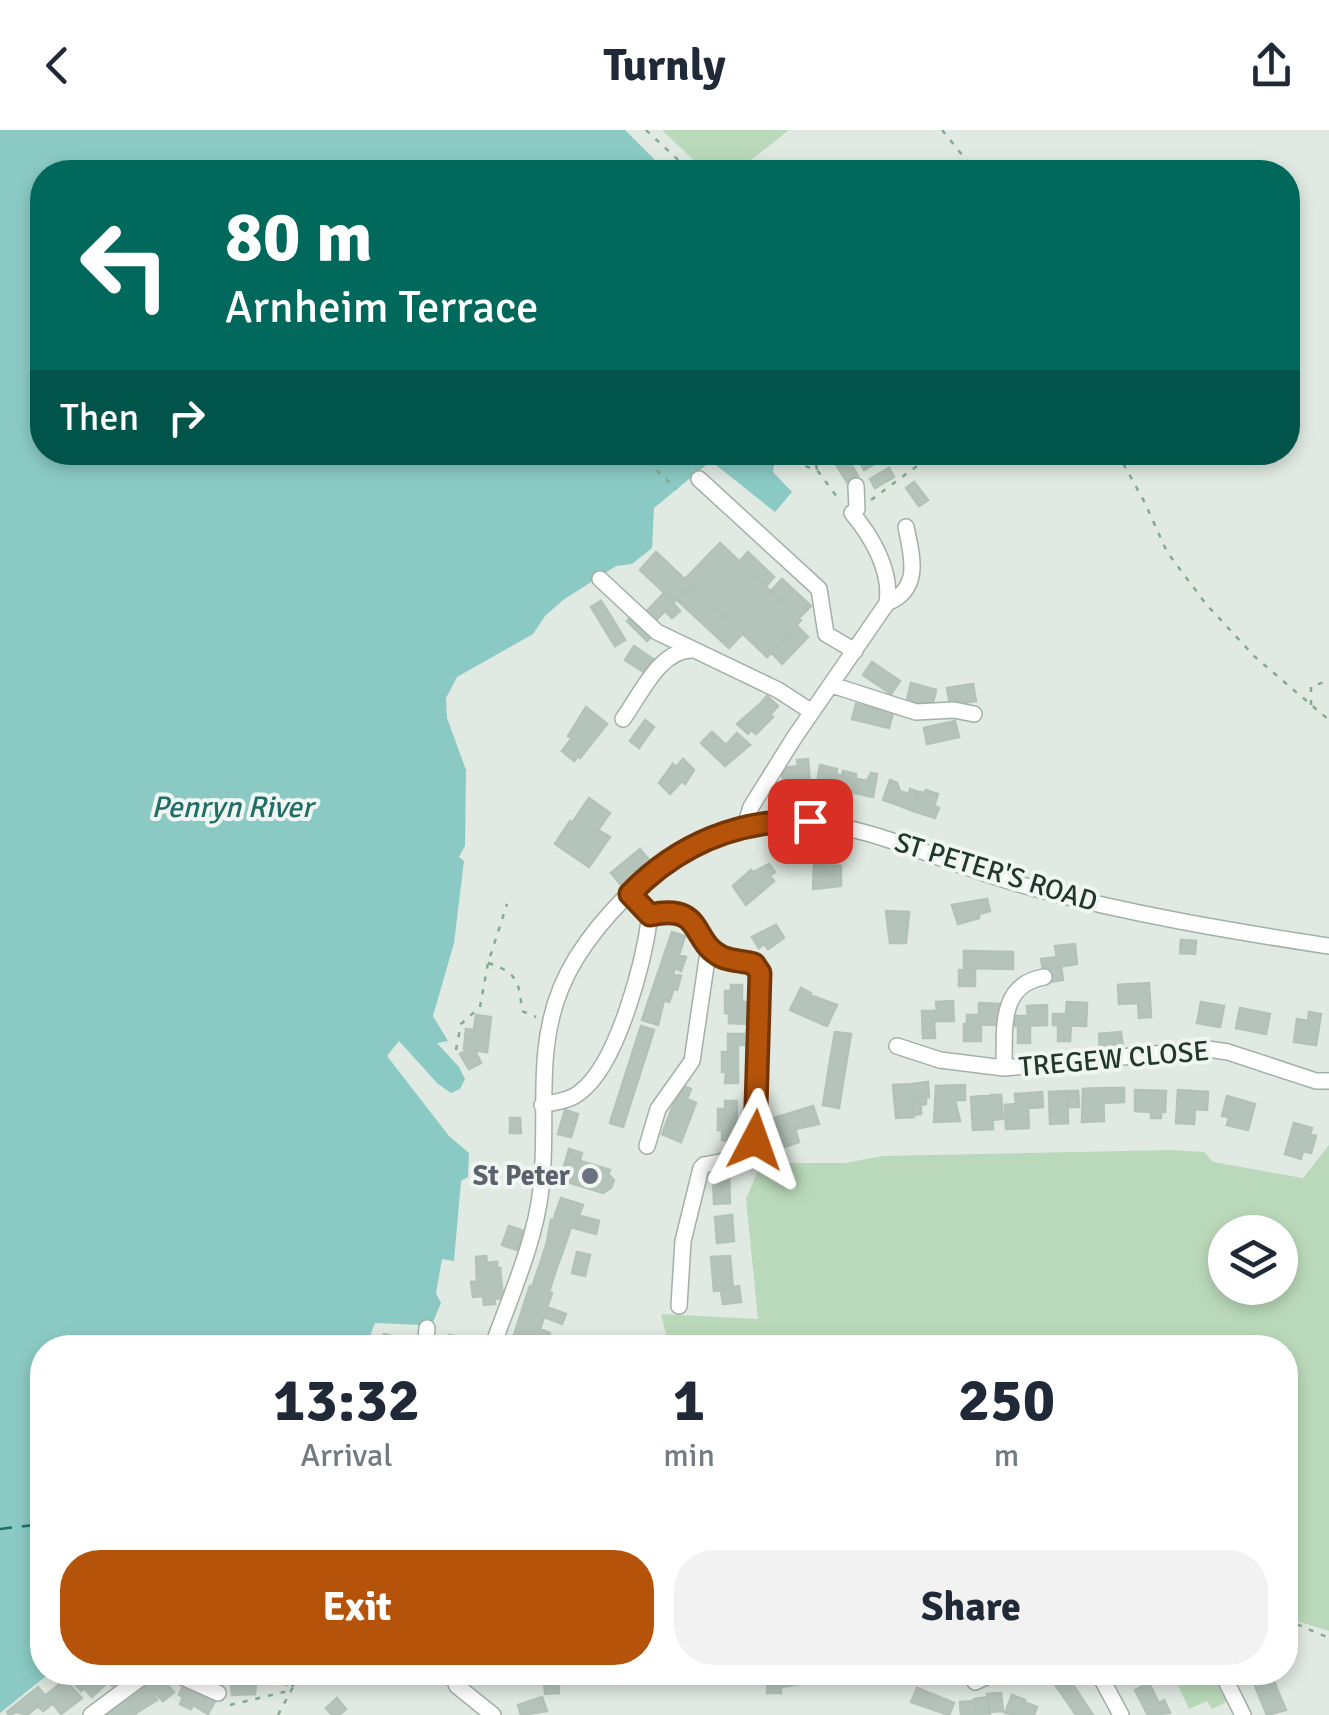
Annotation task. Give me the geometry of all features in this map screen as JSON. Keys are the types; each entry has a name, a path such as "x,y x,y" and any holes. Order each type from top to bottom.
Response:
{"street":[{"path":"699,479 819,590 826,634 855,652"},
{"path":"745,825 762,788 888,603 882,563 855,511 856,486"},
{"path":"888,603 898,599 912,577 913,558 906,527"},
{"path":"600,578 650,626 778,690 812,712"},
{"path":"624,719 666,658 679,651 693,650"},
{"path":"832,685 916,712 954,710 974,714"},
{"name":"ST PETER'S ROAD","path":"497,1335 540,1197 543,1069 567,975 589,940 630,894 684,851 716,834 745,825 794,820 844,825 995,878 1056,894 1155,916 1329,946"},
{"path":"630,894 650,915"},
{"path":"650,915 685,916 713,950 723,957 754,964 762,979 757,1132 751,1146 739,1156 726,1163 704,1164 702,1168 681,1255 679,1306"},
{"path":"542,1105 576,1096 607,1062 643,965 650,915"},
{"path":"647,1146 658,1109 692,1061 707,959 713,950"},
{"path":"1004,1068 1008,1002 1020,986 1044,977"},
{"name":"TREGEW CLOSE","path":"898,1046 940,1060 1004,1068 1208,1049 1329,1081"},
{"path":"426,1328 426,1335"},
{"path":"91,1715 131,1685"},
{"path":"195,1685 221,1700"},
{"path":"456,1685 493,1715"},
{"path":"1105,1685 1121,1715"},
{"path":"1228,1685 1243,1715"}],"path":[{"path":"646,130 678,160"},
{"path":"942,130 966,160"},
{"path":"651,465 676,490"},
{"path":"802,465 817,470 855,511 918,465"},
{"path":"816,465 817,470"},
{"path":"1124,465 1146,502 1167,552 1206,604 1255,657 1329,720"},
{"path":"1311,706 1311,686 1329,680"},
{"path":"456,1050 461,1024 480,1007 488,963 507,904"},
{"path":"488,963 518,983 524,1014 552,1022"},
{"path":"1298,1625 1329,1638"},
{"path":"221,1700 284,1692 294,1685"},
{"path":"278,1715 294,1685"}],"green space":[{"path":"662,130 789,130 751,160 693,160"},
{"path":"1329,1145 1329,1631 1298,1621 1298,1335 666,1335 661,1314 758,1319 746,1199 761,1163 845,1163 883,1156 1204,1152 1213,1162 1303,1178"},
{"path":"1178,1685 1222,1685 1230,1700 1212,1709 1207,1701 1189,1709"}],"water":[{"name":"Penryn River","path":"0,130 625,130 655,160 30,160 30,465 706,465 654,508 652,548 632,564 616,566 563,600 533,634 457,677 446,698 447,718 466,770 465,846 459,857 464,861 454,943 433,1016 448,1041 437,1043 465,1079 460,1089 451,1093 399,1041 387,1056 449,1136 469,1153 468,1177 461,1181 454,1261 442,1259 436,1293 441,1303 433,1322 375,1323 370,1335 30,1335 30,1685 35,1685 0,1713"},
{"name":"Penryn River","path":"716,465 774,465 773,472 792,492 775,512"}],"building":[{"path":"836,465 852,465 858,476 847,482"},
{"path":"889,468 894,477 875,488 870,479"},
{"path":"914,482 928,500 919,506 906,488"},
{"path":"720,543 801,620 767,657 685,579"},
{"path":"656,552 691,585 674,602 640,570"},
{"path":"748,552 774,577 766,586 740,561"},
{"path":"782,579 811,606 799,618 771,591"},
{"path":"691,585 743,633 729,648 677,600"},
{"path":"664,593 680,611 672,618 665,611 653,623 644,614"},
{"path":"601,601 615,623 605,630 591,607"},
{"path":"632,616 652,636 647,641 627,621"},
{"path":"615,623 625,640 615,646 605,630"},
{"path":"797,626 808,637 782,664 771,652"},
{"path":"634,646 653,659 644,672 625,660"},
{"path":"872,662 900,681 891,694 863,675"},
{"path":"911,683 936,690 932,707 907,700"},
{"path":"973,684 976,701 950,705 947,688"},
{"path":"767,696 778,706 770,715 760,704"},
{"path":"760,704 773,717 756,734 751,730 748,734 737,724"},
{"path":"856,704 893,713 889,728 852,719"},
{"path":"586,707 607,724 574,761 562,751"},
{"path":"645,720 654,727 639,748 630,741"},
{"path":"955,721 959,737 927,744 924,728"},
{"path":"712,732 726,745 737,733 750,745 725,766 701,743"},
{"path":"683,759 694,770 685,784 682,781 670,794 659,783 673,764 676,767"},
{"path":"808,759 810,784 783,786 782,768 798,766 797,760"},
{"path":"820,765 837,769 836,774 842,776 839,790 817,783"},
{"path":"843,771 856,774 855,793 839,790"},
{"path":"871,773 877,774 873,797 855,793 858,779 867,781"},
{"path":"890,780 897,783 900,791 895,804 883,800"},
{"path":"910,789 918,792 913,811 895,804 900,791 909,794"},
{"path":"920,792 938,794 935,818 913,811"},
{"path":"589,798 610,813 593,837 572,823"},
{"path":"570,821 593,837 598,830 610,837 589,867 555,844"},
{"path":"640,849 650,861 621,885 611,873"},
{"path":"769,864 775,872 770,876 774,881 746,905 733,886 751,870"},
{"path":"814,865 841,866 841,886 813,889"},
{"path":"987,899 990,911 958,924 952,905"},
{"path":"886,911 909,912 906,943 890,943"},
{"path":"776,925 784,938 768,949 764,944 759,948 752,937"},
{"path":"672,932 685,936 679,955 686,957 681,971 675,968 673,974 681,976 677,990 668,987 673,991 669,1002 664,1000 658,1025 642,1020"},
{"path":"1181,940 1196,941 1195,954 1180,953"},
{"path":"1075,944 1077,964 1043,969 1041,959 1057,957 1055,946"},
{"path":"964,951 1013,952 1013,969 964,968"},
{"path":"1061,966 1063,980 1050,982 1048,968"},
{"path":"959,970 975,971 975,986 959,986"},
{"path":"1149,983 1151,1017 1139,1018 1138,1003 1119,1004 1118,985"},
{"path":"731,985 742,985 742,1002 748,1002 748,1024 729,1023 725,991 731,991"},
{"path":"801,988 811,993 808,1000 833,1013 827,1026 790,1010"},
{"path":"810,995 837,1005 833,1013 808,1000"},
{"path":"953,1001 954,1021 934,1021 935,1038 923,1038 922,1011 937,1011 936,1002"},
{"path":"1067,1002 1087,1003 1086,1026 1053,1025 1053,1014 1066,1014"},
{"path":"1201,1002 1224,1006 1220,1027 1197,1023"},
{"path":"979,1003 999,1004 999,1025 967,1024 967,1015 979,1015"},
{"path":"1047,1005 1047,1025 1015,1026 1015,1016 1028,1016 1027,1006"},
{"path":"1240,1008 1270,1014 1266,1034 1236,1028"},
{"path":"1309,1012 1321,1014 1316,1045 1294,1042 1297,1019 1308,1021"},
{"path":"476,1015 491,1017 487,1052 464,1049 466,1029 474,1030"},
{"path":"964,1024 981,1024 981,1041 964,1041"},
{"path":"1030,1025 1030,1043 1018,1043 1018,1026"},
{"path":"1058,1025 1071,1025 1070,1041 1058,1041"},
{"path":"641,1026 654,1030 623,1127 610,1123"},
{"path":"835,1032 851,1034 845,1070 829,1067"},
{"path":"1121,1032 1123,1048 1100,1050 1099,1034"},
{"path":"728,1034 744,1034 744,1045 738,1045 738,1083 725,1083 726,1072 722,1072 722,1052 728,1052"},
{"path":"475,1051 481,1063 469,1069 460,1054"},
{"path":"829,1067 845,1070 839,1108 823,1105"},
{"path":"928,1082 929,1097 913,1098 912,1084"},
{"path":"912,1084 914,1117 896,1118 893,1085"},
{"path":"681,1085 691,1089 687,1099 696,1103 681,1142 662,1134"},
{"path":"965,1085 965,1100 955,1100 960,1121 934,1122 936,1086"},
{"path":"1103,1088 1104,1121 1082,1122 1083,1089"},
{"path":"1103,1088 1124,1088 1124,1102 1103,1103"},
{"path":"1135,1090 1166,1091 1161,1118 1151,1118 1151,1112 1135,1111"},
{"path":"1178,1090 1208,1092 1207,1110 1195,1109 1194,1124 1176,1123"},
{"path":"1067,1091 1068,1123 1050,1124 1049,1092"},
{"path":"1067,1091 1078,1091 1079,1107 1068,1107"},
{"path":"1042,1092 1043,1107 1028,1108 1029,1128 1006,1129 1005,1105 1016,1104 1015,1094"},
{"path":"991,1095 993,1129 973,1130 971,1097"},
{"path":"991,1095 1001,1095 1003,1119 993,1120"},
{"path":"1227,1096 1255,1104 1248,1130 1227,1125 1229,1117 1222,1116"},
{"path":"926,1097 921,1114 914,1115 913,1098"},
{"path":"725,1101 737,1101 736,1141 722,1140 722,1130 718,1130 718,1109 725,1109"},
{"path":"813,1106 819,1124 795,1129 799,1142 785,1147 774,1118"},
{"path":"565,1110 578,1114 571,1137 558,1134"},
{"path":"510,1118 520,1118 521,1133 510,1133"},
{"path":"1294,1123 1312,1128 1310,1134 1316,1136 1311,1153 1303,1151 1301,1159 1285,1154"},
{"path":"569,1149 582,1153 572,1165 565,1163"},
{"name":"St Peter","path":"574,1159 610,1170 608,1174 614,1180 611,1188 603,1193 567,1182 570,1174 562,1171 565,1163 572,1165"},
{"path":"729,1175 730,1203 714,1204 713,1176"},
{"path":"561,1198 583,1205 574,1228 553,1221"},
{"path":"577,1215 599,1221 596,1234 574,1228"},
{"path":"732,1215 734,1241 717,1243 715,1217"},
{"path":"551,1220 571,1227 564,1248 547,1242"},
{"path":"509,1226 524,1231 517,1250 502,1245"},
{"path":"547,1242 564,1248 556,1270 540,1264"},
{"path":"577,1252 590,1255 585,1276 572,1273"},
{"path":"486,1256 487,1263 497,1262 497,1268 493,1268 494,1281 477,1282 476,1257"},
{"path":"730,1256 733,1289 714,1291 711,1257"},
{"path":"540,1264 556,1270 549,1292 532,1287"},
{"path":"493,1268 500,1268 503,1298 484,1305 483,1296 473,1297 471,1282 494,1281"},
{"path":"530,1286 552,1293 544,1317 522,1310"},
{"path":"739,1286 741,1302 723,1304 721,1290"},
{"path":"547,1307 566,1314 562,1324 544,1317"},
{"path":"522,1310 544,1317 540,1329 550,1333 549,1335 514,1335"},
{"path":"59,1685 70,1685 82,1698 61,1714 46,1695"},
{"path":"87,1685 105,1685 92,1697 84,1688"},
{"path":"145,1685 157,1700 136,1713 126,1699"},
{"path":"147,1685 168,1685 174,1692 163,1701"},
{"path":"184,1685 199,1692 191,1709 180,1704 183,1697 179,1695"},
{"path":"231,1685 256,1685 255,1694 232,1695"},
{"path":"544,1685 558,1685 559,1693 545,1694"},
{"path":"767,1685 794,1685 781,1687 781,1693 767,1693"},
{"path":"1055,1685 1072,1685 1061,1693"},
{"path":"1073,1685 1093,1715 1076,1715 1061,1693"},
{"path":"1150,1685 1159,1703 1164,1700 1170,1713 1148,1715 1135,1690"},
{"path":"1255,1685 1276,1685 1277,1689 1259,1696"},
{"path":"38,1687 52,1704 43,1711 38,1706 27,1715 9,1715 7,1712"},
{"path":"917,1688 954,1703 949,1715 911,1702"},
{"path":"1277,1689 1286,1710 1267,1715 1259,1696"},
{"path":"199,1692 215,1701 208,1714 193,1705"},
{"path":"1001,1693 1003,1711 989,1712 987,1694"},
{"path":"1012,1695 1025,1700 1019,1715 1005,1713"},
{"path":"542,1697 547,1711 521,1715 518,1705"},
{"path":"988,1697 990,1715 975,1715 974,1699"},
{"path":"337,1698 346,1709 332,1715 326,1708"},
{"path":"124,1699 136,1715 105,1713"},
{"path":"974,1701 975,1715 961,1715 960,1702"},
{"path":"1024,1702 1037,1707 1034,1715 1019,1715"}],"ferry route":[{"path":"0,1529 30,1525"}],"place":[{"name":"St Peter","path":"590,1176"}],"route":[{"path":"755,1140 760,973 754,964 718,955 685,916 650,915 630,894 666,862 716,834 758,823 810,821"}]}
